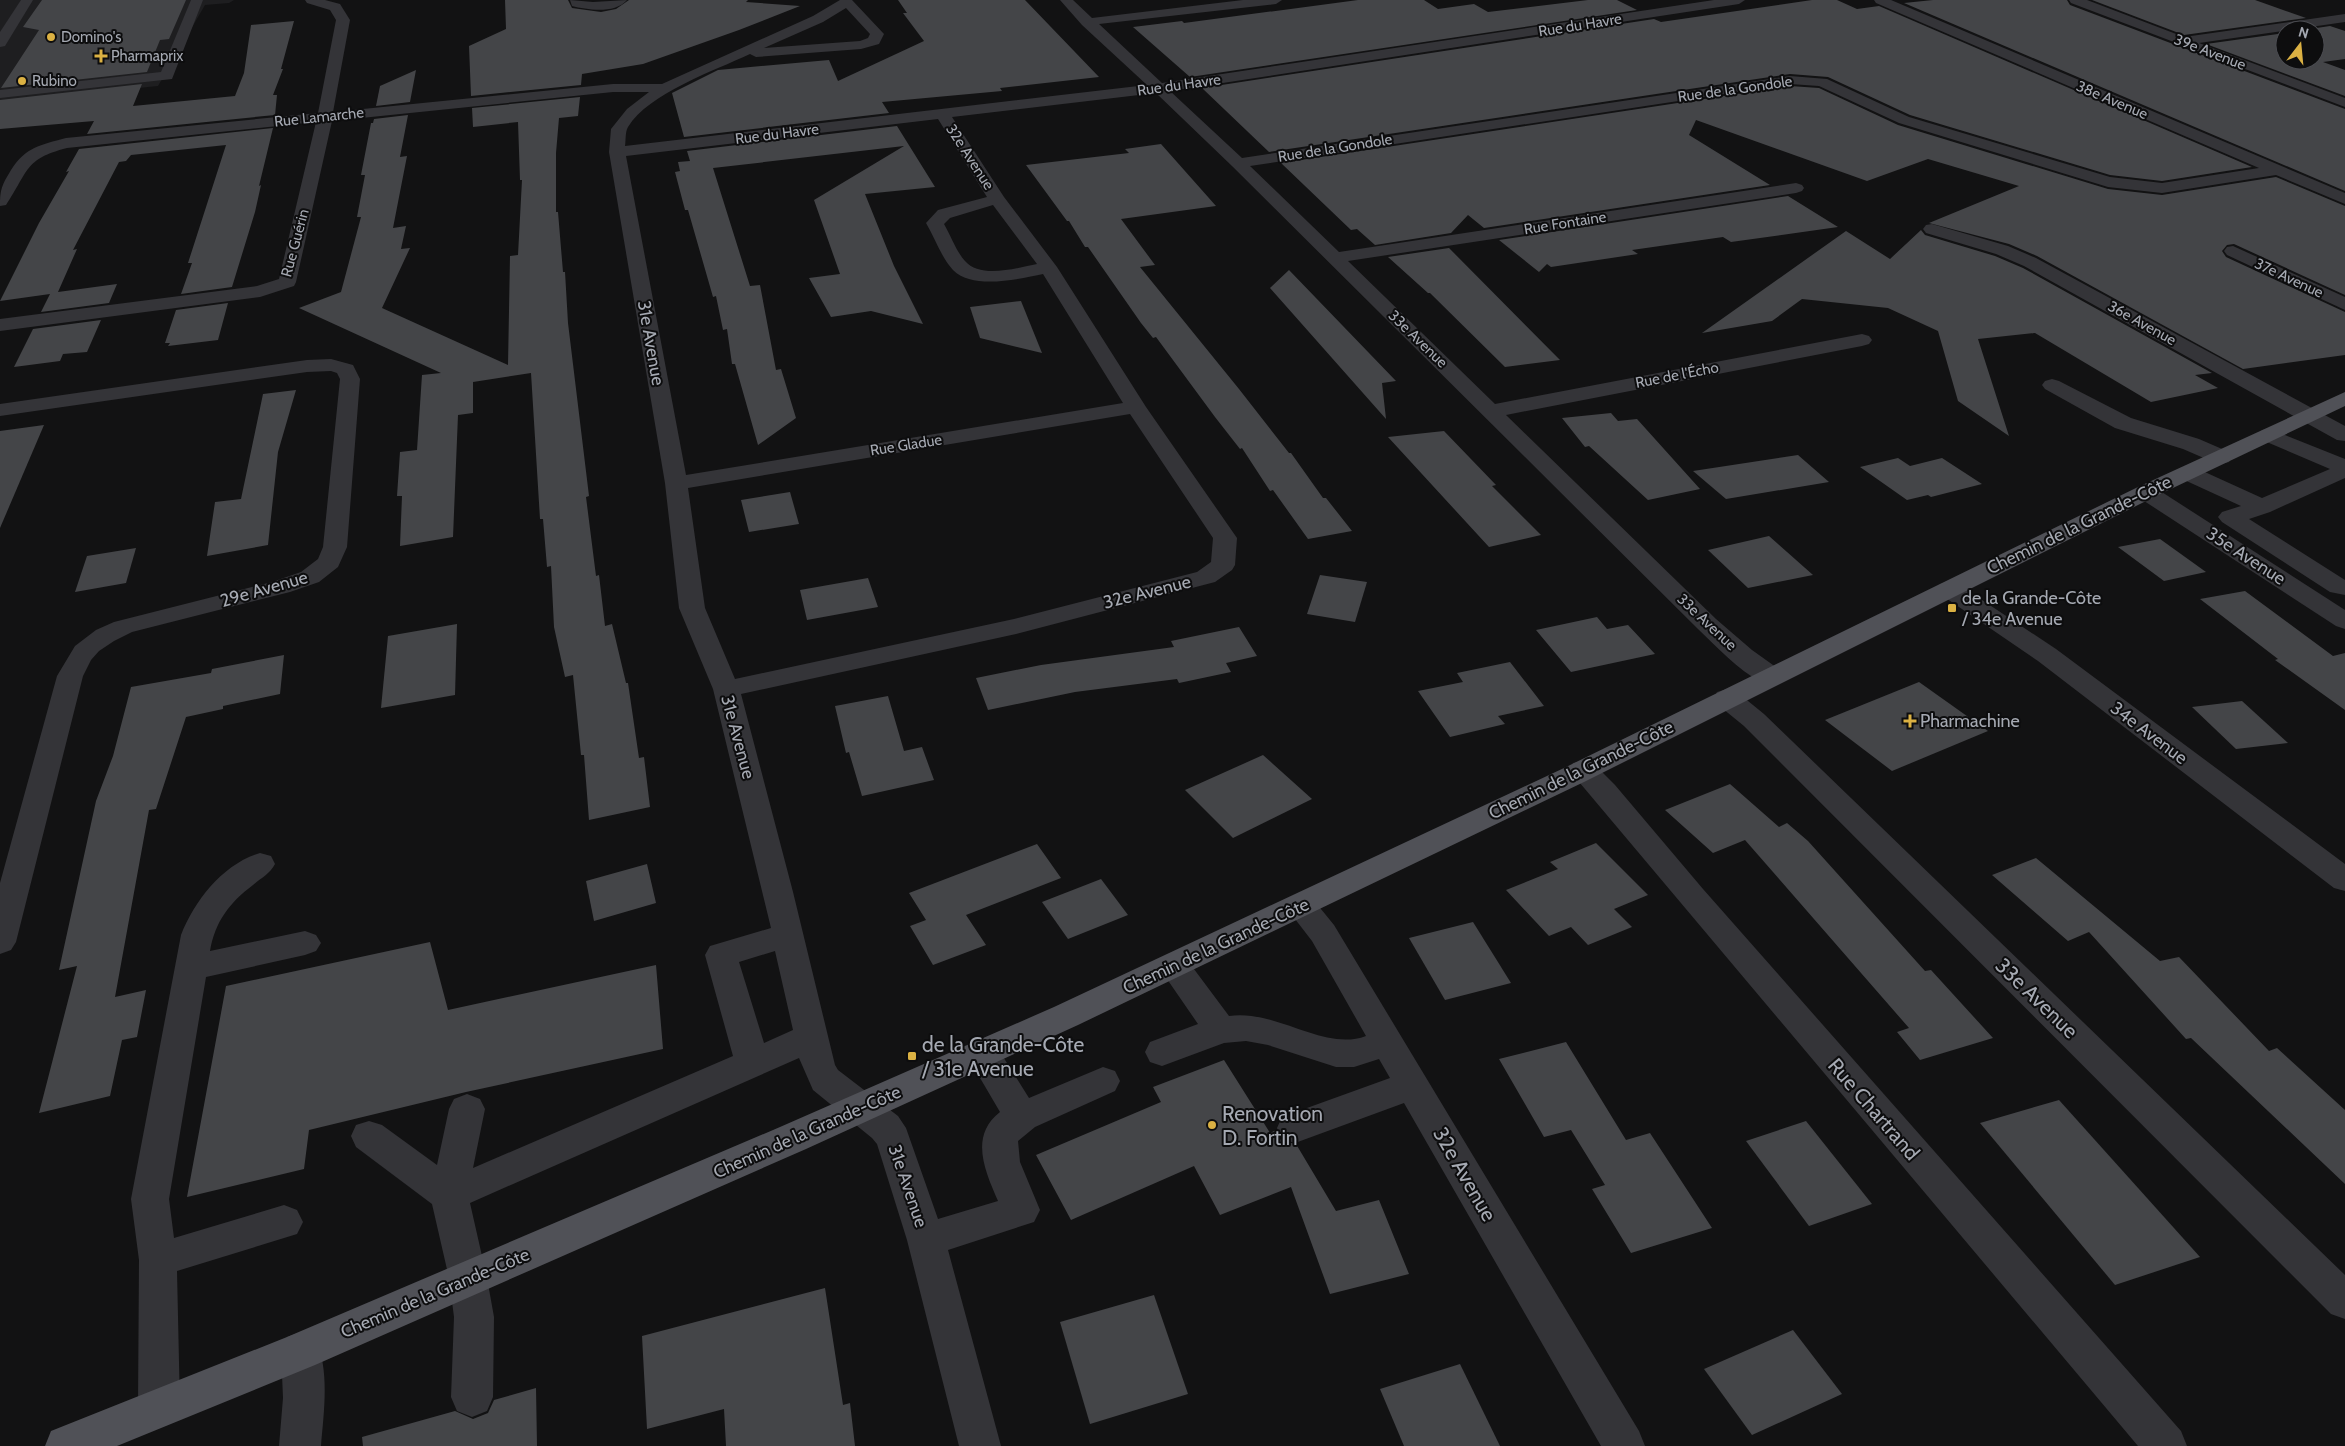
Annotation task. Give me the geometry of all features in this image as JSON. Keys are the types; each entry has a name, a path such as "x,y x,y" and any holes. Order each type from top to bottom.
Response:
{"main road":[{"name":"Chemin de la Grande-Côte","path":"66,1446 301,1350 984,1054 1301,906 1583,770 2146,492 2345,398"}],"street":[{"path":"0,43 27,0"},
{"path":"0,94 167,76 197,0"},
{"name":"Rue Guérin","path":"0,326 260,291 287,282 325,117 343,20 335,7 311,0"},
{"path":"576,0 576,3 584,5 606,5 621,0"},
{"name":"33e Avenue","path":"1066,0 1087,22 1238,163 1708,624 1743,656 1771,676"},
{"path":"1087,22 1276,0"},
{"path":"1653,0 1673,11"},
{"name":"Rue du Havre","path":"617,152 1159,88 1739,0"},
{"name":"38e Avenue","path":"1880,0 2345,199"},
{"name":"39e Avenue","path":"2075,0 2345,103"},
{"name":"31e Avenue","path":"737,54 861,45 874,41 877,34 846,1 818,19 737,54 664,88 632,112 618,129 617,152 676,483 692,608 726,689 788,935 818,1065 825,1080 884,1127 893,1140 926,1240 980,1446"},
{"path":"2181,41 2345,18"},
{"name":"Rue de la Gondole","path":"1238,163 1790,80 1809,80 1822,82 1904,120 2108,182 2162,188 2278,170"},
{"name":"Rue Lamarche","path":"0,201 26,159 40,150 66,143 613,88 664,88"},
{"name":"32e Avenue","path":"726,689 1016,626 1206,577 1223,565 1225,538 1136,407 1048,268 997,199 943,115"},
{"name":"Rue Fontaine","path":"1333,258 1796,188"},
{"name":"32e Avenue","path":"997,199 944,214 935,223 961,268 976,274 1009,275 1048,268"},
{"name":"36e Avenue","path":"1932,228 2002,250 2030,262 2345,435"},
{"name":"37e Avenue","path":"2234,251 2345,304"},
{"name":"Rue de l'Écho","path":"1492,411 1862,340"},
{"name":"29e Avenue","path":"0,410 307,366 339,367 346,370 350,379 335,547 333,556 321,570 310,577 281,587 123,627 99,637 78,656 70,676 0,942"},
{"path":"2052,385 2123,424 2191,444 2221,457"},
{"name":"Rue Gladue","path":"676,483 1136,407"},
{"path":"2270,435 2345,469"},
{"path":"2198,524 2262,507 2345,469"},
{"path":"2188,473 2262,507"},
{"name":"35e Avenue","path":"2146,492 2345,621"},
{"path":"2230,517 2342,587"},
{"path":"2305,595 2342,587"},
{"name":"34e Avenue","path":"1949,589 2023,638 2345,880"},
{"name":"33e Avenue","path":"1727,698 1754,720 2345,1301"},
{"name":"Rue Chartrand","path":"1583,770 1605,792 1692,898 2166,1446"},
{"path":"159,1408 158,1260 150,1199 191,968 202,918 226,889 260,864"},
{"name":"32e Avenue","path":"1301,906 1323,933 1624,1446"},
{"path":"752,1062 721,955 788,935"},
{"path":"191,968 305,943"},
{"path":"1174,966 1221,1030"},
{"path":"1162,1052 1221,1030 1239,1026 1267,1030 1329,1052 1344,1054 1356,1053 1387,1042"},
{"path":"449,1195 812,1037"},
{"path":"984,1054 1022,1118"},
{"path":"926,1240 1020,1210 1000,1159 1000,1137 1004,1130 1022,1118 1103,1081"},
{"path":"1295,1128 1412,1085"},
{"path":"467,1109 449,1195 468,1278 474,1317 472,1397"},
{"path":"369,1136 449,1195"},
{"path":"158,1260 284,1222"},
{"path":"300,1446 304,1398 301,1350"}],"shaded area":[{"path":"0,0 234,0 229,3 205,5 158,86 0,102"}],"building":[{"path":"42,0 186,0 169,39 160,40 147,72 1,88 39,30 23,27"},
{"path":"505,0 568,0 572,8 601,12 616,9 629,0 748,0 746,2 800,6 643,64 582,74 581,85 471,96 469,46 506,29"},
{"path":"898,0 1025,0 1099,77 1000,88 1002,91 882,102 889,113 684,137 672,93 718,70 829,60 838,81 924,41 903,13 907,13"},
{"path":"1358,0 1424,0 1438,9 1474,4 1488,12 1588,0 1617,0 1637,10 1190,77 1133,27 1182,21 1184,23"},
{"path":"1812,0 1837,0 1857,9 1879,6 2252,167 2162,181 2110,175 1910,115 1828,77 1790,74 1269,152 1202,88 1654,19 1661,22"},
{"path":"1933,0 2067,0 2070,5 2345,109 2345,191 1904,3"},
{"path":"2092,0 2255,0 2306,18 2275,20 2275,22 2184,35"},
{"path":"294,21 281,69 283,69 273,95 277,95 275,115 87,134 94,121 0,129 0,100 142,84 133,106 235,96 244,73 251,25"},
{"path":"2330,26 2345,31 2345,59 2325,62 2325,27"},
{"path":"2275,34 2275,70 2206,44"},
{"path":"2325,63 2345,70 2345,96 2276,70 2325,70"},
{"path":"416,70 410,102 376,106 380,86"},
{"path":"1790,86 1819,88 1898,125 2108,189 2162,195 2276,177 2345,206 2345,295 2234,244 2227,245 2222,251 2226,257 2345,312 2345,355 2243,369 2037,256 2009,244 1929,223 2019,186 1928,159 1867,181 1696,120 1689,135 1770,185 1484,228 1468,215 1451,233 1375,245 1357,229 1351,230 1281,163"},
{"path":"580,97 578,116 559,118 556,153 556,212 558,212 563,272 565,272 568,323 589,496 586,497 596,576 599,575 605,626 612,624 626,683 628,683 639,758 644,757 650,807 589,820 584,755 581,755 573,675 565,677 554,627 551,566 547,567 543,519 540,519 531,373 473,382 473,413 458,415 453,537 400,546 402,496 397,496 400,452 417,450 422,375 441,373 299,308 341,292 361,217 357,217 365,175 361,175 371,123 373,123 374,119 408,115 400,157 407,156 393,228 406,226 401,249 410,248 382,308 508,365 510,256 518,255 522,180 520,180 518,122 473,127 472,108"},
{"path":"897,126 935,187 865,194 894,266 923,324 871,311 831,317 809,278 840,274 814,200 904,146 713,168 750,286 760,285 776,370 781,369 796,418 758,445 735,364 732,364 727,329 723,330 716,296 713,297 688,210 685,210 675,172 680,171 678,162 690,161 687,151"},
{"path":"273,128 259,186 261,185 255,212 232,287 181,294 192,263 188,263 226,145 131,155 126,161 119,162 73,250 77,249 58,292 117,284 109,303 41,312 50,294 0,301 79,149"},
{"path":"1161,144 1216,206 1121,219 1155,265 1140,267 1289,453 1291,453 1323,498 1326,498 1352,531 1308,539 1273,490 1270,491 1242,448 1240,449 1215,417 1156,337 1153,338 1141,323 1088,247 1085,247 1069,221 1067,221 1026,165 1129,153 1125,149"},
{"path":"1788,196 1838,227 1731,242 1723,237 1632,250 1638,254 1551,267 1547,264 1539,272 1499,240"},
{"path":"1921,230 1925,235 1995,256 2023,268 2212,373 2195,375 2218,388 2151,402 2035,333 1978,339 2009,436 1958,401 1938,331 1888,308 1802,299 1772,321 1702,333 1846,231 1890,259"},
{"path":"1449,248 1560,360 1505,367 1430,293 1388,257"},
{"path":"1289,270 1396,381 1382,383 1386,419 1270,288"},
{"path":"1021,301 1042,353 980,338 970,307"},
{"path":"228,303 218,340 168,346 170,343 165,343 176,310"},
{"path":"101,320 87,352 63,354 60,361 14,367 33,329"},
{"path":"296,390 278,452 268,545 207,556 215,502 241,499 263,394"},
{"path":"1611,413 1618,421 1637,419 1700,489 1648,500 1589,446 1585,447 1562,418"},
{"path":"44,425 0,528 0,431"},
{"path":"1444,431 1496,485 1492,486 1541,535 1489,547 1388,437"},
{"path":"1798,455 1829,482 1726,499 1693,471"},
{"path":"1898,458 1910,466 1942,458 1982,484 1931,497 1928,495 1907,500 1860,467"},
{"path":"790,492 799,524 749,532 741,500"},
{"path":"1769,536 1813,575 1748,588 1708,550"},
{"path":"2160,539 2206,572 2164,581 2118,547"},
{"path":"136,548 126,583 75,592 87,556"},
{"path":"1320,575 1367,582 1355,622 1307,614"},
{"path":"868,578 878,607 807,620 800,590"},
{"path":"2245,591 2333,656 2345,653 2345,710 2275,660 2278,659 2200,599"},
{"path":"1597,617 1607,629 1628,625 1655,654 1571,672 1536,630"},
{"path":"457,624 455,695 381,708 388,636"},
{"path":"1239,627 1257,656 1226,663 1231,672 1179,683 1177,679 1075,692 988,710 976,678 1041,665 1174,647 1171,641"},
{"path":"284,655 280,694 223,706 223,709 186,717 156,809 149,810 115,997 146,990 137,1037 122,1040 110,1096 39,1113 77,966 59,970 96,801 113,756 131,687 211,673 212,669"},
{"path":"1510,662 1544,706 1498,716 1505,724 1450,737 1418,691 1463,682 1457,673"},
{"path":"1919,682 1988,731 1892,771 1825,720"},
{"path":"888,696 904,751 922,747 934,780 862,796 849,752 846,753 835,706"},
{"path":"2242,701 2288,743 2236,749 2192,707"},
{"path":"1263,755 1312,799 1233,838 1185,790"},
{"path":"1730,784 1779,827 1787,823 1808,841 1925,971 1931,970 1993,1038 1920,1060 1897,1032 1909,1028 1745,840 1713,853 1665,810"},
{"path":"1596,843 1648,895 1614,909 1632,927 1588,945 1571,927 1549,936 1506,890 1558,869 1550,862"},
{"path":"1037,844 1061,878 966,915 986,945 933,965 910,926 926,920 909,893"},
{"path":"2036,858 2160,961 2179,957 2269,1051 2277,1048 2345,1110 2345,1184 2191,1038 2186,1039 2089,932 2068,941 1992,875"},
{"path":"647,864 656,903 594,921 586,881"},
{"path":"1101,879 1128,915 1068,939 1042,902"},
{"path":"1473,922 1511,983 1445,1000 1409,938"},
{"path":"430,942 448,1010 656,965 663,1049 466,1092 309,1130 304,1169 187,1197 226,986"},
{"path":"1566,1042 1626,1140 1650,1133 1712,1228 1631,1253 1592,1189 1605,1185 1571,1130 1544,1137 1499,1059"},
{"path":"1224,1060 1270,1133 1276,1130 1281,1141 1296,1144 1336,1211 1379,1200 1409,1274 1330,1294 1291,1187 1220,1215 1194,1166 1071,1220 1036,1155 1161,1102 1153,1087"},
{"path":"2059,1100 2200,1257 2115,1285 1980,1123"},
{"path":"1806,1121 1872,1204 1809,1226 1746,1141"},
{"path":"825,1288 843,1405 850,1403 855,1446 726,1446 724,1409 647,1429 642,1336"},
{"path":"1154,1295 1188,1394 1090,1424 1060,1322"},
{"path":"1793,1330 1842,1394 1752,1435 1704,1369"},
{"path":"1460,1364 1500,1446 1404,1446 1380,1389"},
{"path":"536,1388 537,1446 363,1446 362,1437 455,1411 473,1419 488,1413 494,1400"}],"place":[{"name":"Domino's","path":"51,37"},
{"name":"Pharmaprix","path":"101,56"},
{"name":"Rubino","path":"22,81"},
{"name":"de la Grande-Côte / 34e Avenue","path":"1952,608"},
{"name":"Pharmachine","path":"1910,721"},
{"name":"de la Grande-Côte / 31e Avenue","path":"912,1056"},
{"name":"Renovation D. Fortin","path":"1212,1125"}]}
